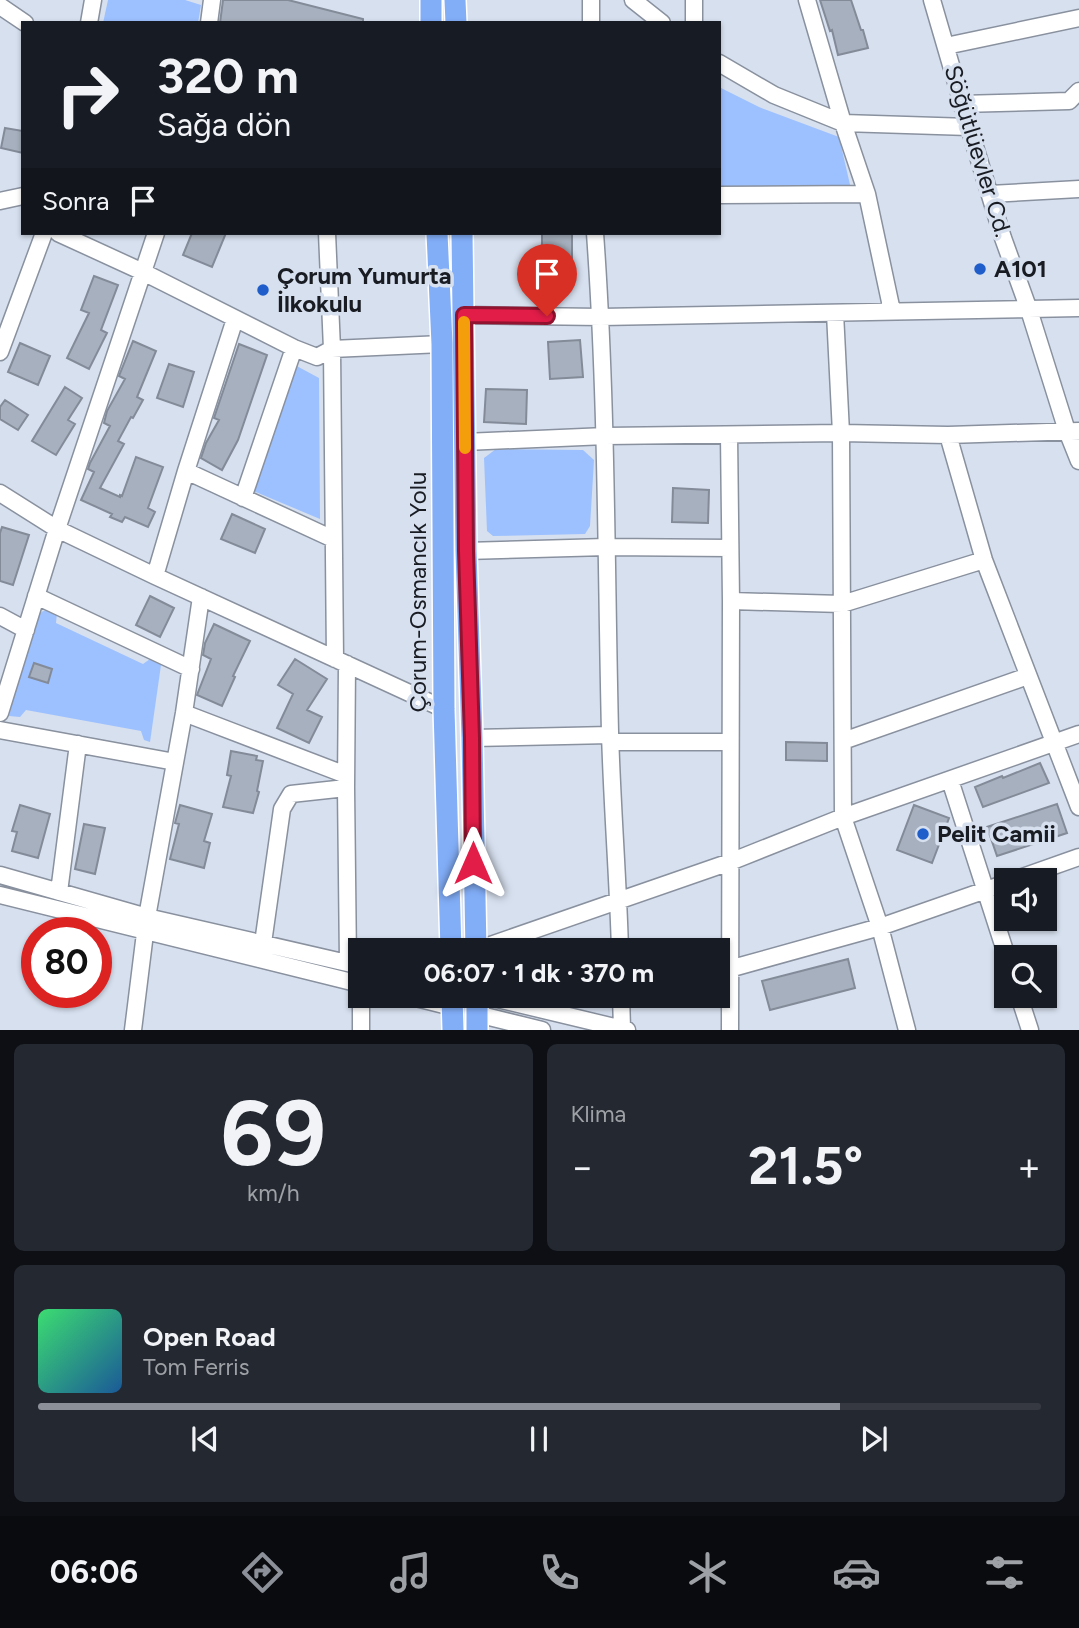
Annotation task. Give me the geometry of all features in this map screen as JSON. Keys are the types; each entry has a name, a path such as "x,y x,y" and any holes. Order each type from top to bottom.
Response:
{"highway":[{"path":"431,0 431,21"},
{"path":"455,0 456,21"},
{"name":"Çorum-Osmancık Yolu","path":"437,235 442,344 444,709 451,938"},
{"name":"Çorum-Osmancık Yolu","path":"462,235 466,551 476,938"},
{"path":"452,1008 453,1030"}],"street":[{"path":"89,21 93,0"},
{"path":"208,21 212,0"},
{"path":"591,0 591,21"},
{"path":"633,0 659,21"},
{"path":"694,0 694,21"},
{"path":"807,0 867,194 892,312"},
{"name":"Söğütlüevler Cd.","path":"932,0 1003,238 1073,431 1079,461"},
{"path":"0,6 22,21"},
{"path":"946,46 1079,19"},
{"path":"721,64 774,95 843,123 969,127"},
{"path":"961,104 1069,101 1079,91"},
{"path":"990,194 1079,189"},
{"path":"721,195 867,194"},
{"path":"0,201 21,196"},
{"path":"0,352 43,235"},
{"path":"62,235 317,357 332,349 442,344"},
{"path":"0,713 57,529 155,235"},
{"path":"327,235 332,349 333,539 353,938"},
{"path":"595,235 606,436 610,738 620,938"},
{"path":"464,315 601,317 1079,308"},
{"path":"835,313 841,433 843,817 880,926 907,1030"},
{"path":"155,576 235,319"},
{"path":"243,498 294,348"},
{"path":"465,442 606,436 841,433 948,435 1073,431"},
{"path":"729,435 729,938"},
{"path":"948,435 984,560 1079,807"},
{"path":"186,471 333,539"},
{"path":"0,493 57,529 444,709"},
{"path":"466,551 606,547 730,548"},
{"path":"731,601 842,604 984,560"},
{"path":"36,596 191,669"},
{"path":"133,1030 146,924 184,713 201,597"},
{"path":"0,616 26,630"},
{"path":"843,741 1028,676"},
{"path":"184,713 346,781"},
{"path":"0,730 175,762"},
{"path":"510,938 730,862 843,817 1079,734"},
{"path":"472,738 610,738 730,742"},
{"path":"59,892 78,744"},
{"path":"950,780 1003,945"},
{"path":"262,943 282,809 291,794 346,781"},
{"path":"1048,868 1079,857"},
{"path":"0,875 59,892 146,924 348,981"},
{"path":"730,969 880,926 994,887"},
{"path":"0,895 146,924 262,943 348,964"},
{"path":"361,1008 361,1030"},
{"path":"479,1009 624,1029 622,1008"},
{"path":"730,1008 730,1030"},
{"path":"1023,1008 1030,1030"},
{"path":"479,1009 542,1030"}],"shaded area":[{"path":"108,0 185,0 201,5 198,21 103,21"},
{"path":"721,88 759,107 839,137 851,189 721,191"},
{"path":"293,364 319,378 320,519 251,490"},
{"path":"496,449 583,450 594,460 590,526 585,534 493,536 487,531 484,458"},
{"path":"48,609 57,613 56,623 143,664 150,659 161,665 150,742 144,740 141,731 26,710 20,717 9,716 35,615"}],"building":[{"path":"223,0 288,0 363,19 363,21 220,21"},
{"path":"820,0 851,0 868,48 838,55"},
{"path":"5,128 21,131 21,153 1,148"},
{"name":"Çorum Yumurta İlkokulu","path":"191,235 225,235 212,267 183,255"},
{"path":"542,235 572,235 572,258 542,257"},
{"path":"94,276 118,285 101,330 107,333 89,369 67,358 89,313 81,310"},
{"path":"580,340 583,377 550,379 548,342"},
{"path":"133,341 156,351 137,397 143,400 118,441 124,444 100,488 122,496 136,457 163,467 148,508 155,512 148,527 125,517 122,522 110,517 112,514 81,500 94,472 88,469 90,463 110,426 104,423 107,411 125,379 119,376"},
{"path":"20,343 50,356 38,385 8,372"},
{"path":"239,344 267,355 238,440 222,470 201,458 219,420 214,418"},
{"path":"169,364 194,372 183,407 157,398"},
{"path":"65,387 82,398 68,420 75,424 56,455 32,441"},
{"path":"486,389 527,390 526,424 484,422"},
{"path":"5,400 28,415 18,430 0,419 0,407"},
{"path":"673,488 709,490 708,523 672,522"},
{"path":"232,514 265,529 255,553 221,539"},
{"path":"2,527 29,535 13,585 0,581"},
{"path":"150,596 174,608 160,637 136,625"},
{"path":"214,624 250,641 222,706 197,695 211,659 203,655 205,643"},
{"path":"295,659 327,679 307,710 322,717 309,743 277,728 293,694 278,685"},
{"path":"34,663 52,669 48,683 29,677"},
{"path":"786,742 827,743 827,761 786,760"},
{"path":"231,751 257,756 256,760 263,761 253,813 223,807 231,776 227,775"},
{"path":"1040,763 1049,783 983,807 975,787"},
{"path":"1057,804 1067,833 997,856 987,827"},
{"path":"20,805 50,814 38,858 12,851 17,832 12,831"},
{"path":"180,805 212,814 204,841 210,843 204,868 170,859 179,824 175,823"},
{"name":"Pelit Camii","path":"914,805 949,818 932,863 897,850"},
{"path":"84,824 105,828 95,874 75,869"},
{"path":"848,959 855,988 770,1010 762,981"}],"slow traffic":[{"path":"464,322 465,448"}],"place":[{"name":"A101","path":"980,269"},
{"name":"Çorum Yumurta İlkokulu","path":"263,290"},
{"name":"Pelit Camii","path":"923,834"}],"route":[{"path":"473,863 464,315 547,316"}]}
